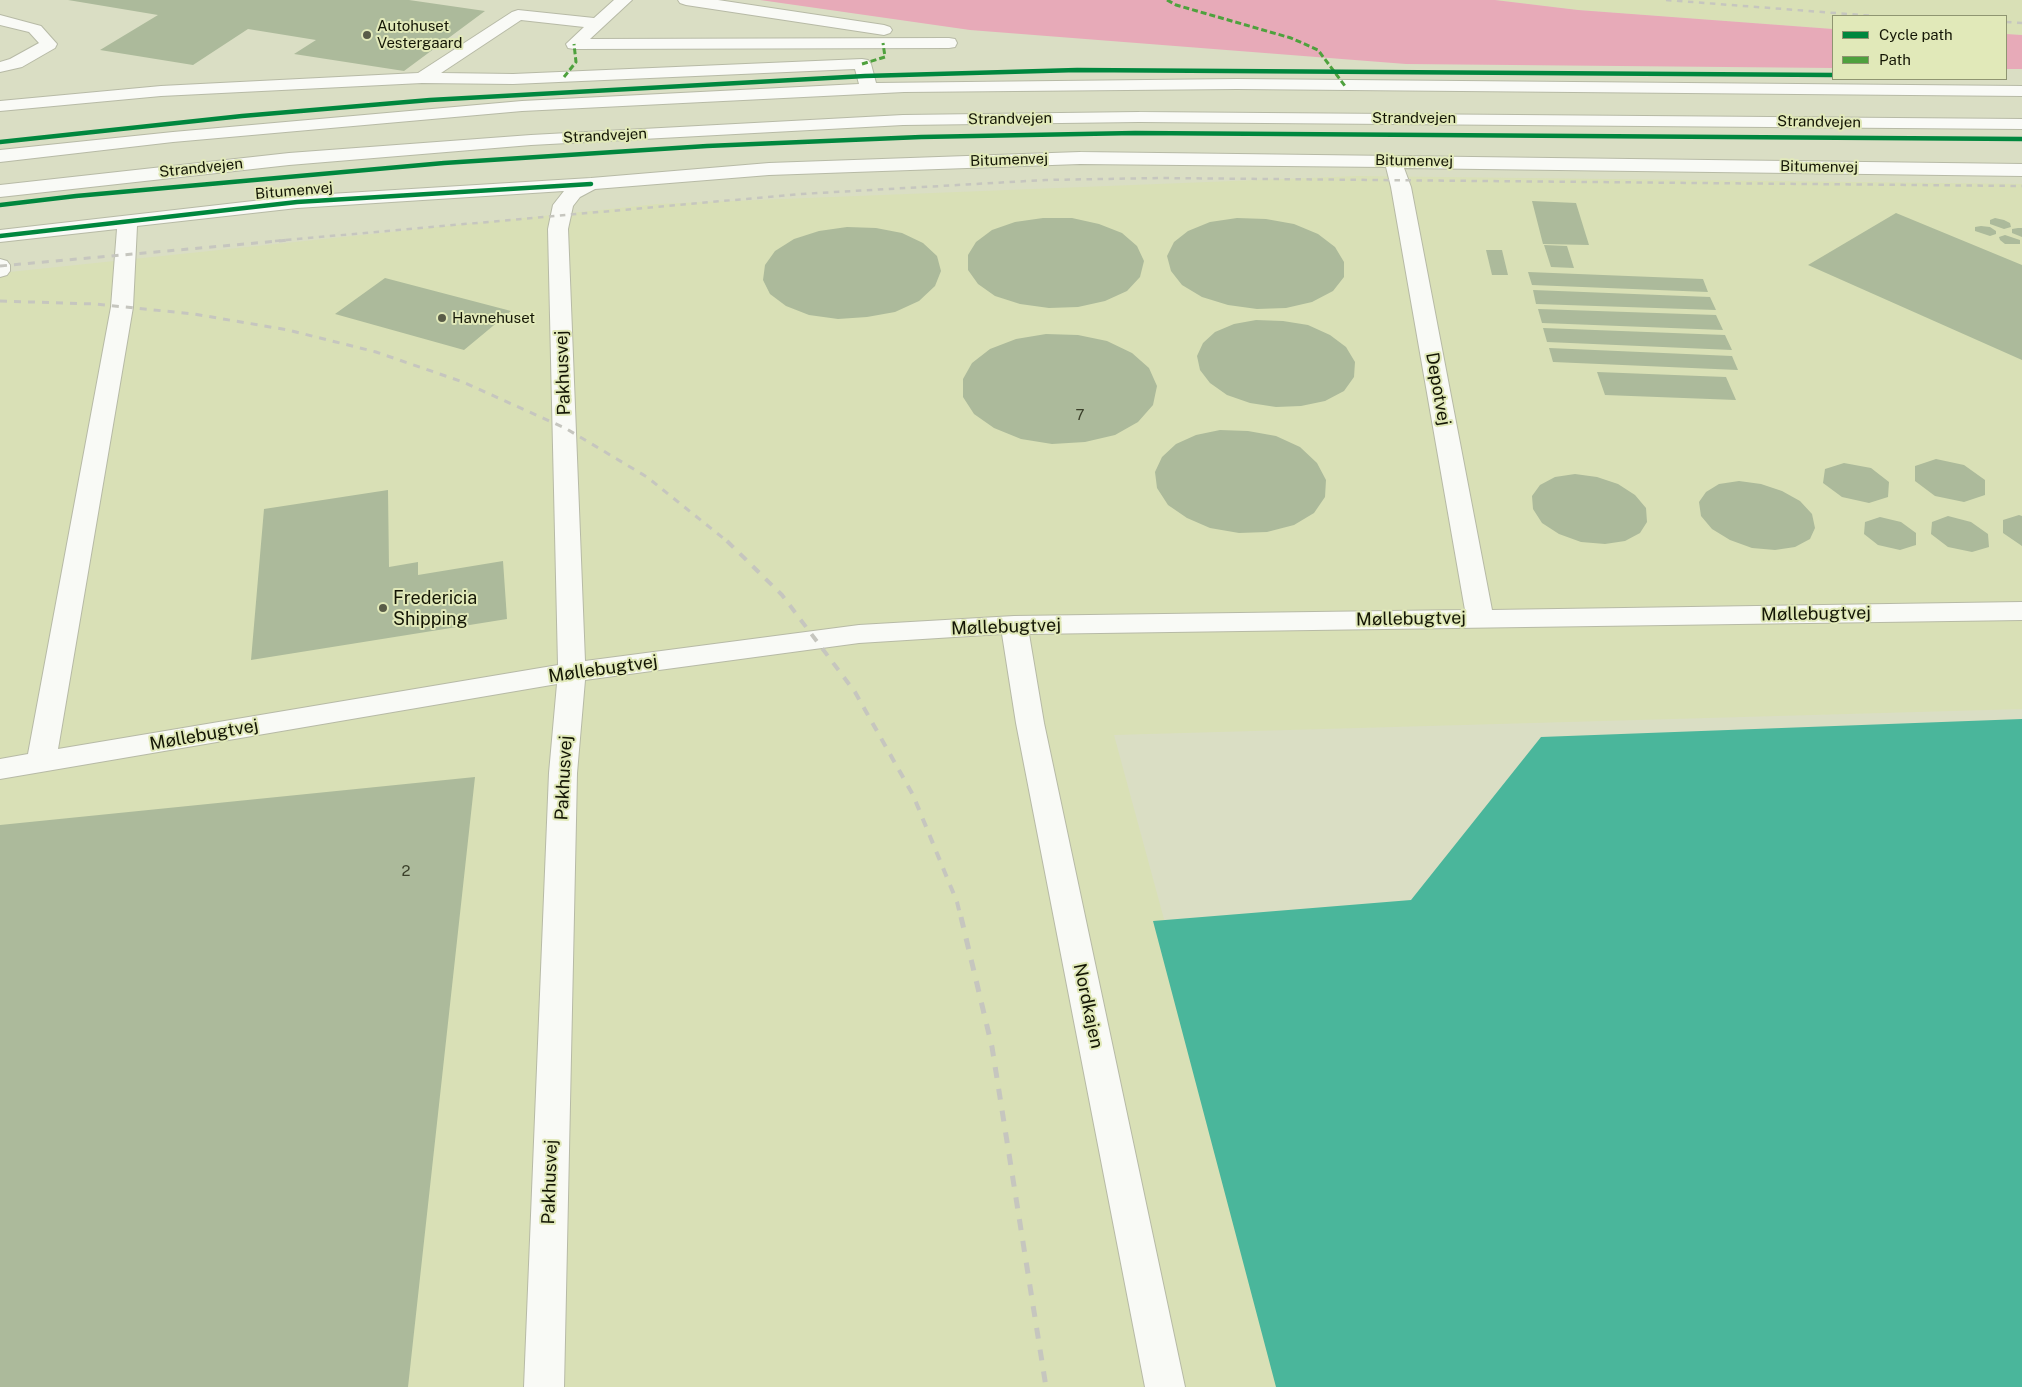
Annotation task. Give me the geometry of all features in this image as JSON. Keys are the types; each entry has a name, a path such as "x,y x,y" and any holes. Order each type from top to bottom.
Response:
{"street":[{"path":"624,0 574,44 949,43"},
{"path":"686,0 947,39 955,57 910,60"},
{"path":"422,78 518,15 598,23"},
{"path":"0,20 35,29 49,44 16,62 0,67"},
{"path":"0,106 161,91 422,78 513,79 862,64 869,89"},
{"name":"Strandvejen","path":"0,156 173,137 522,106 869,89 1237,84 2022,91"},
{"name":"Strandvejen","path":"0,191 289,159 550,139 903,120 1188,117 2022,124"},
{"name":"Bitumenvej","path":"0,236 297,202 591,184 768,168 1080,158 2022,170"},
{"name":"Depotvej","path":"1393,161 1402,186 1480,618"},
{"name":"Pakhusvej","path":"544,1387 563,773 572,672 558,229 563,205 573,193 591,184"},
{"path":"40,762 122,307 126,221"},
{"path":"0,265 0,271"},
{"name":"Møllebugtvej","path":"0,769 572,672 859,634 1014,625 2022,611"},
{"name":"Nordkajen","path":"1014,625 1030,723 1165,1387"}],"shaded area":[{"path":"760,0 1495,0 1578,10 1832,29 1832,68 1406,64 970,30"},
{"path":"1495,0 2022,0 2022,35 2007,34 2007,15 1832,15 1832,29 1578,10"},
{"path":"2007,34 2022,35 2022,69 2007,69"},
{"path":"1358,176 2022,184 2022,709 1114,735 1291,1387 0,1387 0,273 657,204"}],"water":[{"path":"2022,719 2022,1387 1276,1387 1153,921 1411,900 1541,737"}],"building":[{"name":"Autohuset Vestergaard","path":"68,0 409,0 485,11 404,71 294,54 316,40 248,29 193,65 100,50 158,15"},
{"path":"1532,201 1576,203 1589,245 1543,244"},
{"path":"1896,213 2022,265 2022,360 1808,265"},
{"path":"1043,218 1072,218 1099,224 1122,233 1137,246 1144,261 1140,277 1127,291 1105,301 1078,307 1049,308 1020,304 995,296 978,284 968,270 968,255 976,242 992,230 1015,222"},
{"path":"1237,218 1266,219 1294,224 1318,234 1335,247 1344,262 1344,277 1333,291 1312,302 1286,308 1257,309 1228,305 1202,297 1182,285 1171,271 1167,256 1174,242 1188,231 1210,222"},
{"path":"1995,218 2010,223 2011,227 2004,229 1990,224 1990,220"},
{"path":"847,227 876,228 902,233 923,243 937,256 941,271 935,286 919,301 895,312 867,317 838,319 809,315 786,306 770,294 763,280 765,265 775,251 794,239 819,231"},
{"path":"1975,227 1990,227 1996,231 1996,234 1990,236 1975,231"},
{"path":"2022,228 2022,237 2012,233 2012,229"},
{"path":"2005,235 2020,240 2020,244 2005,244 1999,237"},
{"path":"1544,245 1567,246 1574,268 1551,267"},
{"path":"1486,250 1502,250 1508,275 1492,275"},
{"path":"1528,272 1703,279 1708,292 1532,285"},
{"name":"Havnehuset","path":"385,278 511,311 464,350 335,314"},
{"path":"1533,290 1710,297 1716,310 1536,304"},
{"path":"1538,309 1716,315 1723,330 1542,323"},
{"path":"1256,320 1283,321 1308,325 1330,335 1346,347 1355,362 1354,377 1344,391 1325,401 1301,406 1276,407 1250,403 1227,395 1210,383 1200,370 1197,356 1203,343 1215,332 1234,324"},
{"path":"1543,328 1725,335 1732,350 1547,342"},
{"path":"1046,334 1078,335 1107,341 1132,353 1149,368 1157,386 1153,405 1138,422 1115,435 1085,442 1052,444 1021,439 994,428 974,414 963,397 963,379 972,363 990,349 1016,339"},
{"path":"1549,348 1732,356 1738,370 1553,362"},
{"path":"1597,372 1726,377 1736,400 1605,395"},
{"path":"1220,430 1248,431 1276,436 1300,447 1317,463 1326,480 1325,497 1314,513 1294,525 1267,532 1239,533 1210,528 1187,518 1168,505 1157,488 1155,472 1162,457 1176,444 1196,435"},
{"path":"1936,459 1964,465 1985,480 1985,495 1964,502 1935,496 1915,481 1915,466"},
{"path":"1844,463 1871,468 1889,482 1888,497 1869,503 1842,497 1823,483 1825,469"},
{"path":"1575,474 1597,477 1618,484 1635,495 1646,508 1647,522 1640,533 1625,541 1605,544 1581,542 1559,534 1542,523 1533,509 1532,496 1540,485 1555,477"},
{"path":"1739,481 1761,484 1782,491 1800,501 1812,514 1815,528 1810,539 1795,547 1775,550 1752,548 1730,540 1712,529 1701,516 1699,502 1706,492 1719,484"},
{"path":"388,490 389,567 418,562 418,575 503,561 507,619 251,660 264,509"},
{"path":"2019,515 2022,516 2022,546 2003,533 2003,520"},
{"path":"1948,516 1971,522 1988,534 1989,547 1972,552 1948,547 1931,534 1932,522"},
{"path":"1880,517 1901,522 1916,533 1916,545 1900,550 1878,545 1864,534 1865,522"},
{"path":"475,777 408,1387 0,1387 0,825"}],"railway":[{"path":"1666,0 1861,15"},
{"path":"2007,22 2022,23"},
{"path":"275,241 801,194 1045,180 1160,178 2022,186"},
{"path":"0,266 289,240"},
{"path":"0,301 95,304 194,314 288,330 376,352 463,382 565,428 647,477 728,542"},
{"path":"727,541 782,595 855,692 913,795 957,902 961,918"},
{"path":"961,917 992,1047 1046,1387"}],"marked path":[{"path":"1167,0 1176,5 1291,38 1318,50 1345,86"},
{"path":"862,64 885,57 883,43"},
{"path":"564,77 576,62 574,44"}],"cycle path":[{"path":"0,142 242,116 430,100 865,76 1077,70 1832,75"},
{"path":"0,205 76,196 444,163 707,146 921,137 1135,133 2022,139"},
{"path":"0,236 297,202 591,184"}],"place":[{"name":"Autohuset Vestergaard","path":"367,35"},
{"name":"Havnehuset","path":"442,318"},
{"name":"Fredericia Shipping","path":"383,608"}]}
